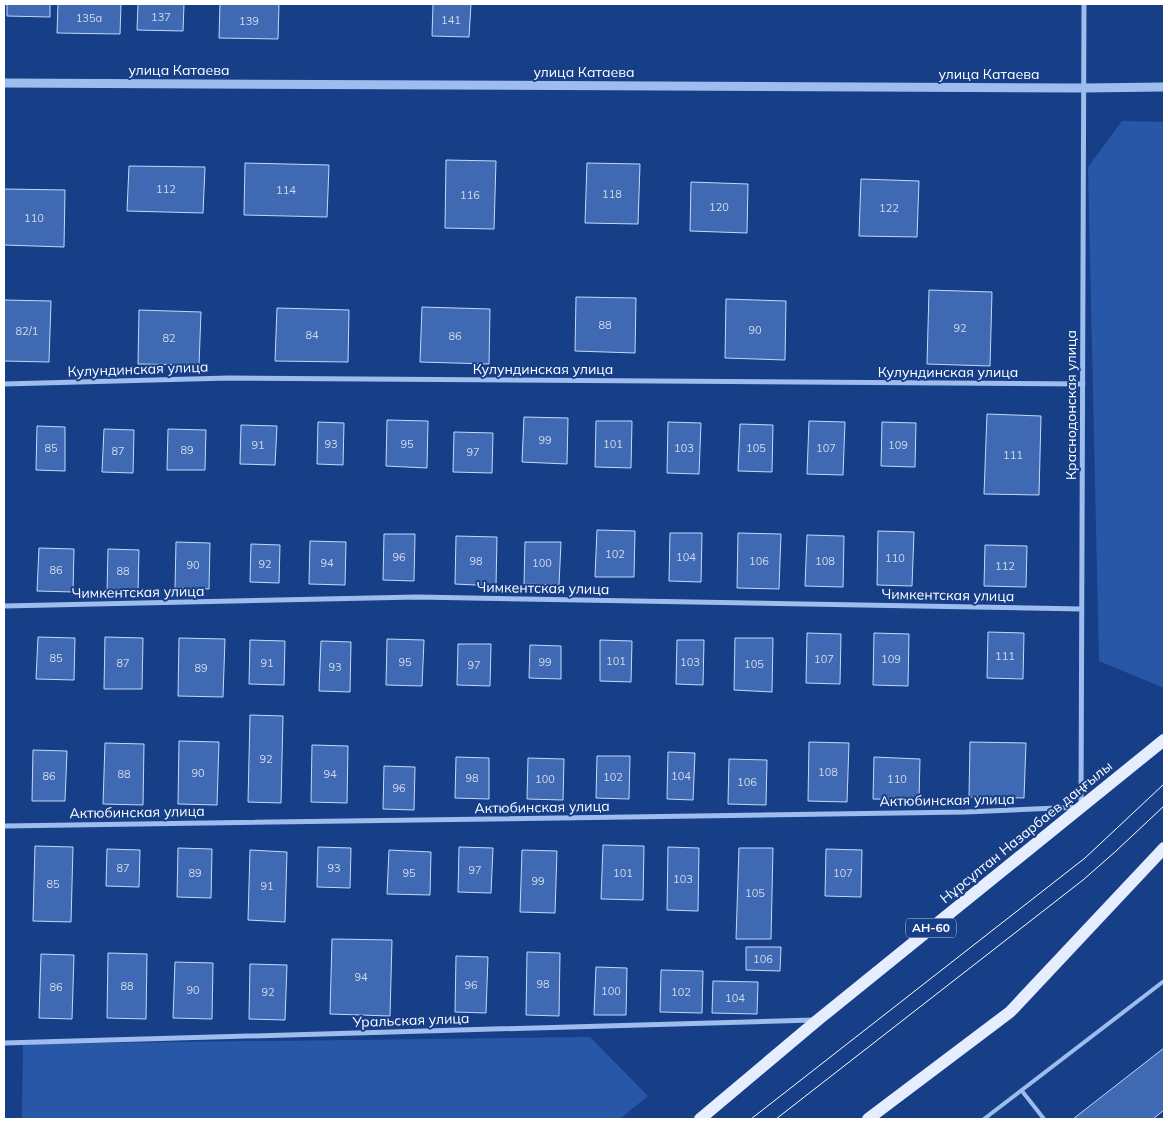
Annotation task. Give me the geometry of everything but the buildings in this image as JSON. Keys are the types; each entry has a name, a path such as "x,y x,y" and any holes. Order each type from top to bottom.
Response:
{"main road":[{"name":"Нұрсұлтан Назарбаев даңғылы","path":"700,1119 1164,740"},
{"path":"868,1119 1010,1012 1164,848"}],"street":[{"name":"Краснодонская улица","path":"1081,807 1084,4"},
{"name":"улица Катаева","path":"4,83 1164,87"},
{"name":"Кулундинская улица","path":"4,384 229,378 1083,384"},
{"name":"Чимкентская улица","path":"4,606 417,597 1082,609"},
{"name":"Актюбинская улица","path":"4,826 966,812 1081,807"},
{"name":"Уральская улица","path":"4,1043 819,1020"}],"lane":[{"path":"984,1119 1164,981"},
{"path":"1022,1090 1044,1119"}],"shaded area":[{"path":"1122,121 1164,122 1164,688 1099,661 1088,167"},
{"path":"590,1037 648,1096 620,1119 22,1119 23,1044"}],"tram line":[{"path":"751,1119 1085,858 1164,784"},
{"path":"776,1119 1083,880 1164,806"}]}
